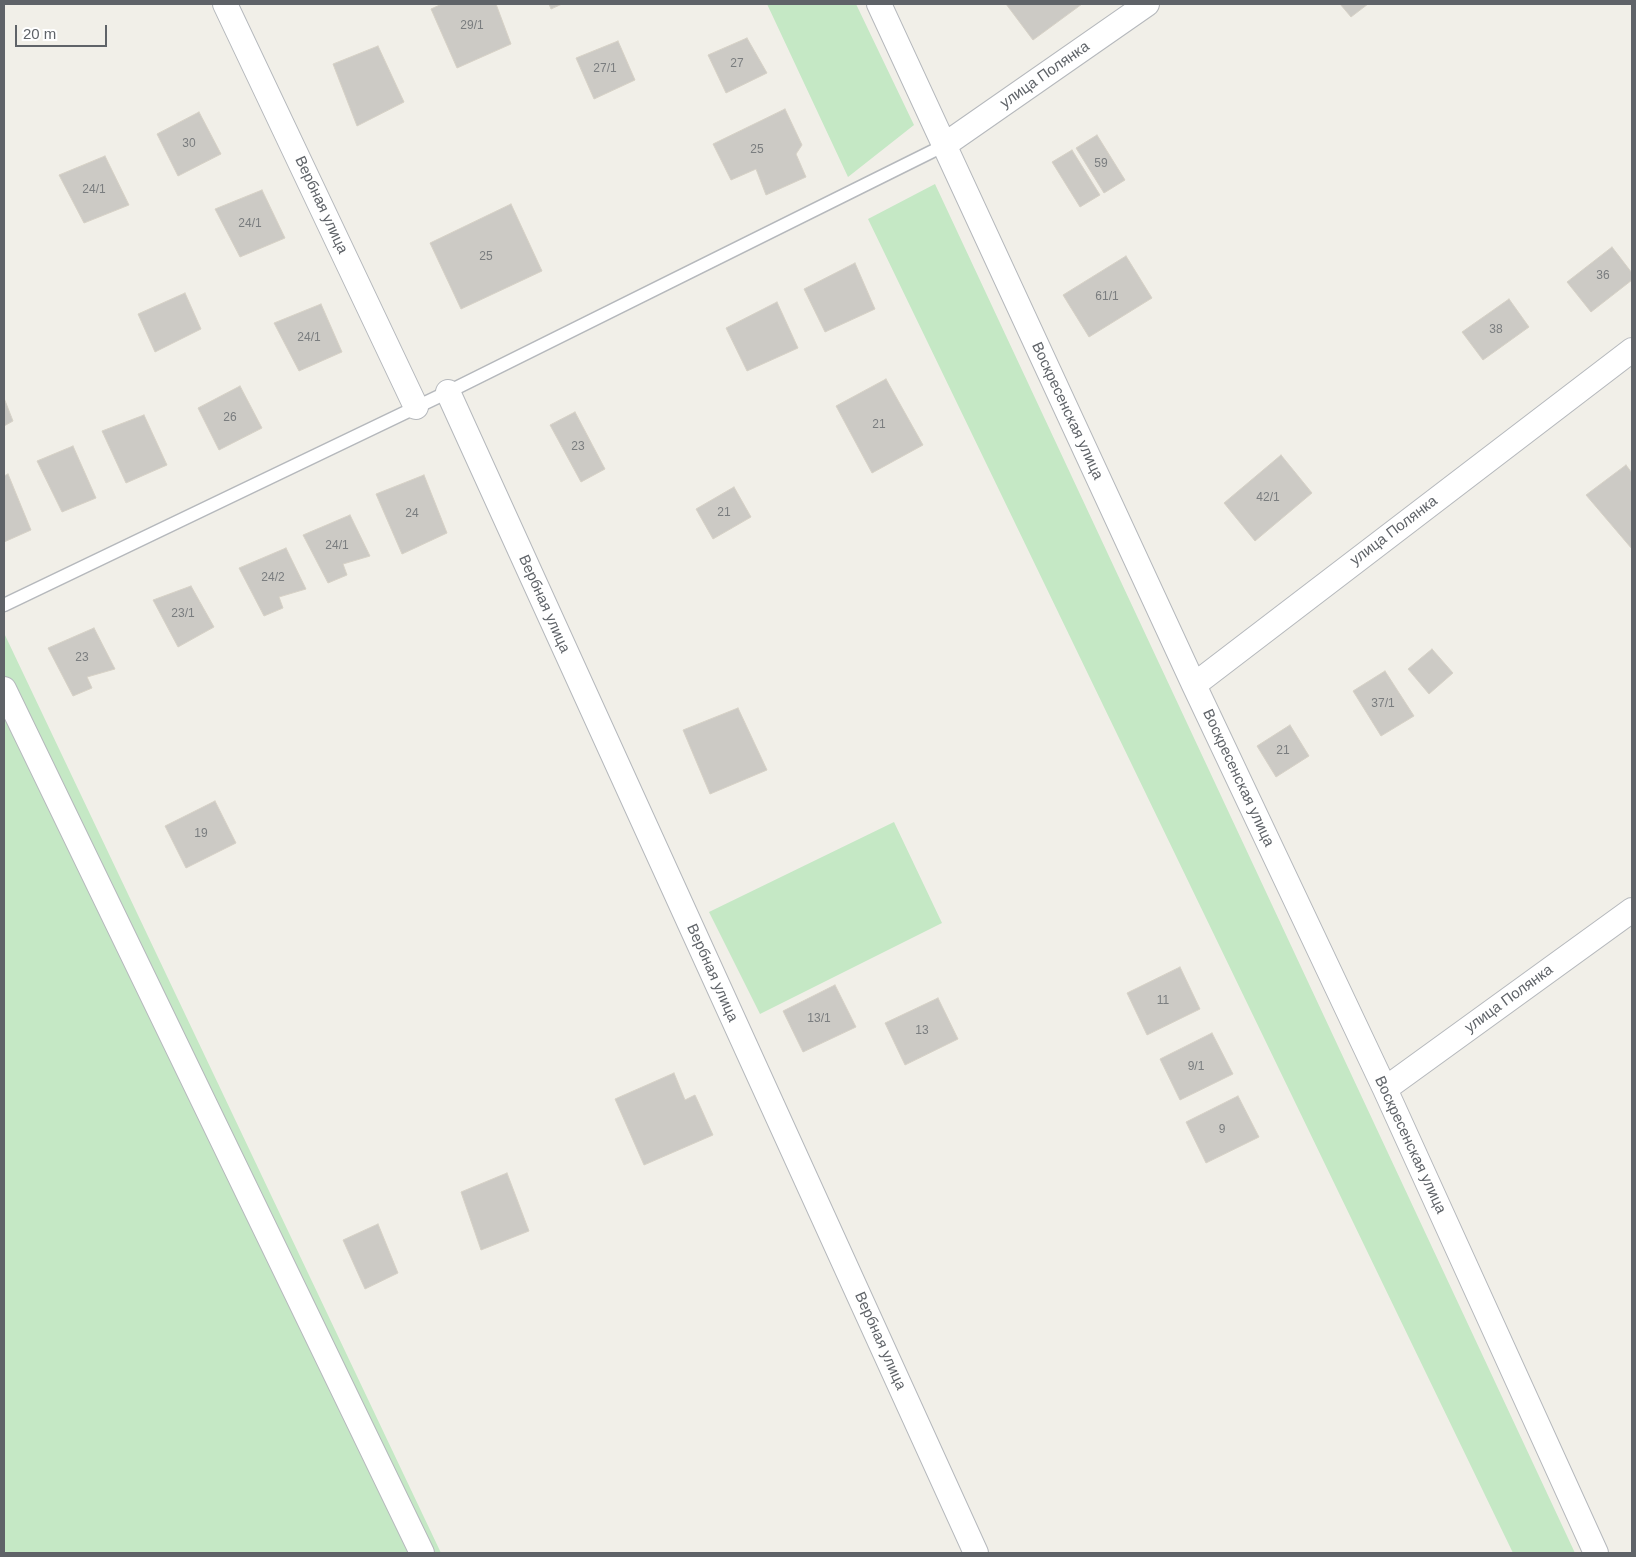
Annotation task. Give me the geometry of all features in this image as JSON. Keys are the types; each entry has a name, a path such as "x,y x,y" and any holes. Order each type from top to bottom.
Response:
{"street":[{"name":"Вербная улица","path":"225,4 416,407"},
{"name":"Воскресенская улица","path":"879,4 1194,685 1385,1089 1596,1553"},
{"name":"улица Полянка","path":"944,146 1147,4"},
{"name":"улица Полянка","path":"1194,685 1632,350"},
{"name":"Вербная улица","path":"448,392 976,1553"},
{"path":"4,689 422,1553"},
{"name":"улица Полянка","path":"1385,1089 1632,910"}],"lane":[{"path":"4,605 448,392 944,146"}],"green space":[{"path":"767,4 856,4 914,125 848,177"},
{"path":"935,184 1575,1553 1513,1553 868,219"},
{"path":"4,633 441,1553 4,1553"},
{"path":"894,822 942,923 760,1014 709,912"}],"building":[{"path":"442,4 496,4 511,44 457,68 431,9"},
{"path":"549,4 562,4 551,9"},
{"path":"1006,4 1082,4 1033,40"},
{"path":"1340,4 1368,4 1351,17"},
{"path":"747,38 767,73 726,93 708,55"},
{"path":"618,41 635,80 594,99 576,58"},
{"path":"378,46 404,102 357,126 333,64"},
{"path":"785,109 802,145 796,154 806,177 766,195 756,169 731,180 713,144"},
{"path":"199,112 221,154 178,176 157,134"},
{"path":"1097,135 1125,180 1104,193 1076,148"},
{"path":"1072,150 1100,195 1080,207 1052,162"},
{"path":"105,156 129,205 84,223 59,175"},
{"path":"262,190 285,238 240,257 215,209"},
{"path":"511,204 542,271 461,309 430,243"},
{"path":"1612,247 1632,273 1632,280 1591,312 1567,282"},
{"path":"1126,256 1152,298 1089,337 1063,295"},
{"path":"855,263 875,309 825,332 804,289"},
{"path":"185,293 201,329 155,352 138,314"},
{"path":"1509,299 1529,327 1483,360 1462,332"},
{"path":"777,302 798,348 747,371 726,328"},
{"path":"321,304 342,352 299,371 274,323"},
{"path":"886,379 923,445 872,473 836,406"},
{"path":"240,386 262,428 219,450 198,408"},
{"path":"4,398 13,421 4,426"},
{"path":"575,412 605,469 581,482 550,425"},
{"path":"144,415 167,465 126,483 102,431"},
{"path":"73,446 96,498 62,512 37,461"},
{"path":"1281,455 1312,493 1255,541 1224,503"},
{"path":"1626,465 1632,473 1632,549 1586,495"},
{"path":"8,474 31,530 4,542 4,476"},
{"path":"424,475 447,533 402,554 376,494"},
{"path":"734,487 751,517 713,539 696,509"},
{"path":"350,515 370,556 343,564 347,575 328,583 303,535"},
{"path":"286,548 306,589 279,597 283,608 264,616 239,568"},
{"path":"191,586 214,627 178,647 153,600"},
{"path":"94,628 115,669 87,677 92,688 73,696 48,648"},
{"path":"1432,649 1453,673 1429,694 1408,669"},
{"path":"1385,671 1414,716 1381,736 1353,691"},
{"path":"738,708 767,770 710,794 683,730"},
{"path":"1290,725 1309,756 1276,777 1257,746"},
{"path":"215,801 236,843 186,868 165,826"},
{"path":"1180,967 1200,1009 1147,1035 1127,993"},
{"path":"835,985 856,1027 803,1052 783,1011"},
{"path":"938,998 958,1039 905,1065 885,1023"},
{"path":"1212,1033 1233,1074 1180,1100 1160,1059"},
{"path":"674,1073 685,1100 695,1095 713,1135 644,1165 615,1099"},
{"path":"1238,1096 1259,1137 1206,1163 1186,1122"},
{"path":"507,1173 529,1231 481,1250 461,1192"},
{"path":"378,1224 398,1273 365,1289 343,1240"}]}
